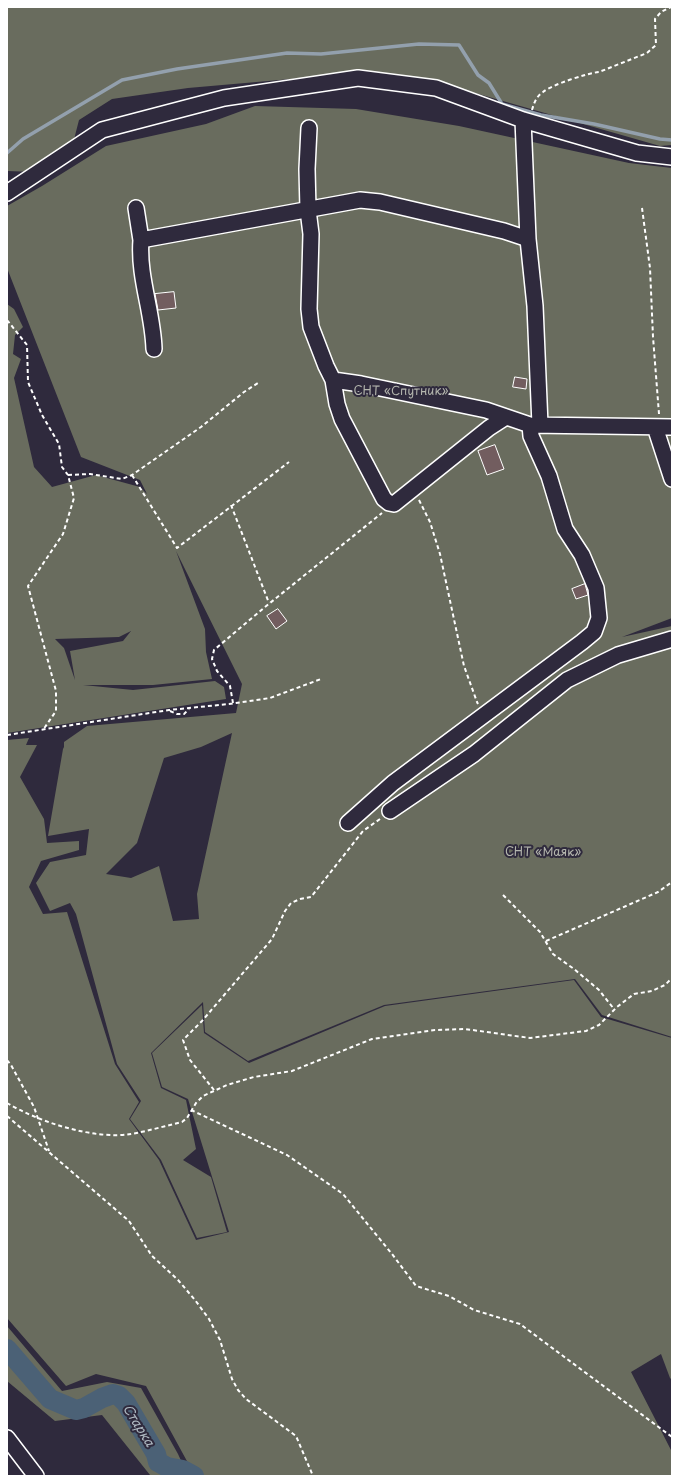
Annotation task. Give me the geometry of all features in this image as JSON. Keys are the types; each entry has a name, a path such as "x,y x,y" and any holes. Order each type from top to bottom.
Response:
{"street":[{"path":"7,193 102,130 224,98 358,78 436,88 527,115 637,153 672,158"},
{"path":"348,823 392,783 582,642 594,632 599,618 596,588 582,555 565,530 549,476 531,436 535,425 535,306 528,239 527,115"},
{"path":"309,128 307,170 308,210 311,234 309,292 311,327 333,380 337,404 342,419 384,499 389,503 394,504 489,428 506,417"},
{"path":"141,240 360,200 380,202 504,231 528,239"},
{"path":"136,208 141,240 140,250 146,296 154,338 154,348"},
{"path":"333,380 361,384 486,410 535,425 663,427 672,479"},
{"path":"390,811 474,754 567,680 618,655 672,639"},
{"path":"7,1438 36,1476"}],"path":[{"path":"527,115 534,101 543,91 591,72 599,72 647,53 656,45 655,19 661,12 671,7"},
{"path":"642,208 650,268 653,337 663,427"},
{"path":"7,320 27,345 28,382 42,415 59,444 62,467 68,475 74,498 63,534 28,586 56,691 56,711 43,730"},
{"path":"68,475 90,474 122,479 132,475 202,427 244,392 258,383"},
{"path":"132,475 177,548 288,462"},
{"path":"413,488 430,522 440,554 464,666 477,702 486,712"},
{"path":"233,703 230,686 217,671 212,659 214,650 270,603 394,504"},
{"path":"231,505 270,603"},
{"path":"7,735 169,710 270,698 321,679"},
{"path":"169,710 178,714 184,714 190,708"},
{"path":"214,1090 190,1060 183,1040 202,1021 272,939 285,911 291,903 300,898 311,897 363,831 390,811"},
{"path":"546,941 658,892 672,882"},
{"path":"503,895 540,932 553,954 599,990 614,1009"},
{"path":"7,1103 23,1113 88,1132 113,1135 131,1134 182,1122 203,1096 214,1090 254,1077 292,1071 372,1039 435,1030 465,1029 530,1038 586,1031 599,1026 614,1009 634,994 652,991 665,985 672,978"},
{"path":"7,1060 34,1107 49,1152"},
{"path":"191,1110 287,1155 343,1194 416,1286 449,1296 474,1310 520,1324 672,1437"},
{"path":"7,1116 129,1221 152,1256 178,1280 195,1300 208,1319 220,1340 232,1379 238,1390 246,1399 296,1436 313,1476"}],"green space":[{"path":"7,7 672,7 672,145 660,146 447,85 348,74 188,88 112,99 79,120 70,155 35,172 7,171"},
{"name":"СНТ «Спутник»","path":"255,106 356,109 459,126 629,163 672,168 672,618 622,637 672,626 672,1037 602,1015 575,979 384,1005 248,1061 205,1032 203,1002 151,1053 161,1088 186,1100 196,1149 183,1160 211,1177 227,1232 197,1238 161,1160 130,1119 141,1101 117,1064 76,914 70,903 50,911 36,883 50,862 86,855 89,829 48,836 64,742 87,726 236,713 242,684 176,551 205,629 206,652 212,679 153,685 83,685 133,690 215,681 224,687 226,699 7,733 7,304 14,309 23,327 15,335 13,354 21,359 14,378 34,467 52,487 96,475 140,487 147,494 140,480 81,457 7,268 7,206 106,146 206,124","holes":["131,631 123,641 70,651 75,680 64,648 55,639 119,637","232,733 197,894 199,919 173,921 159,866 131,878 106,874 137,843 164,758 201,747"]},
{"path":"29,738 26,745 37,745 20,777 44,819 47,843 79,841 79,850 41,861 29,887 43,914 67,912 115,1064 139,1102 129,1119 159,1160 196,1240 229,1232 188,1099 162,1087 152,1053 202,1005 204,1033 249,1063 385,1006 574,980 601,1017 672,1038 672,1380 661,1354 631,1372 672,1452 672,1476 201,1476 188,1463 146,1386 96,1374 66,1386 7,1318 7,740"},
{"path":"7,1326 62,1391 107,1382 141,1388 178,1454 188,1476 150,1475 102,1415 55,1421 7,1381"}],"building":[{"path":"174,292 176,308 158,310 155,294"},
{"path":"515,377 527,379 526,389 513,387"},
{"path":"495,445 504,469 487,475 478,451"},
{"path":"585,584 588,595 576,599 572,589"},
{"path":"278,609 287,621 276,629 267,616"}],"waterway":[{"path":"7,153 23,139 122,80 177,69 287,53 321,54 419,44 459,45 478,75 489,83 502,104 541,115 594,124 660,139 672,140"},
{"name":"Старка","path":"7,1349 50,1399 76,1410 84,1408 113,1394 119,1396 126,1403 156,1454 158,1462 167,1467 183,1470 194,1476"}],"park label":[{"name":"СНТ «Маяк»","path":"543,853"}]}
